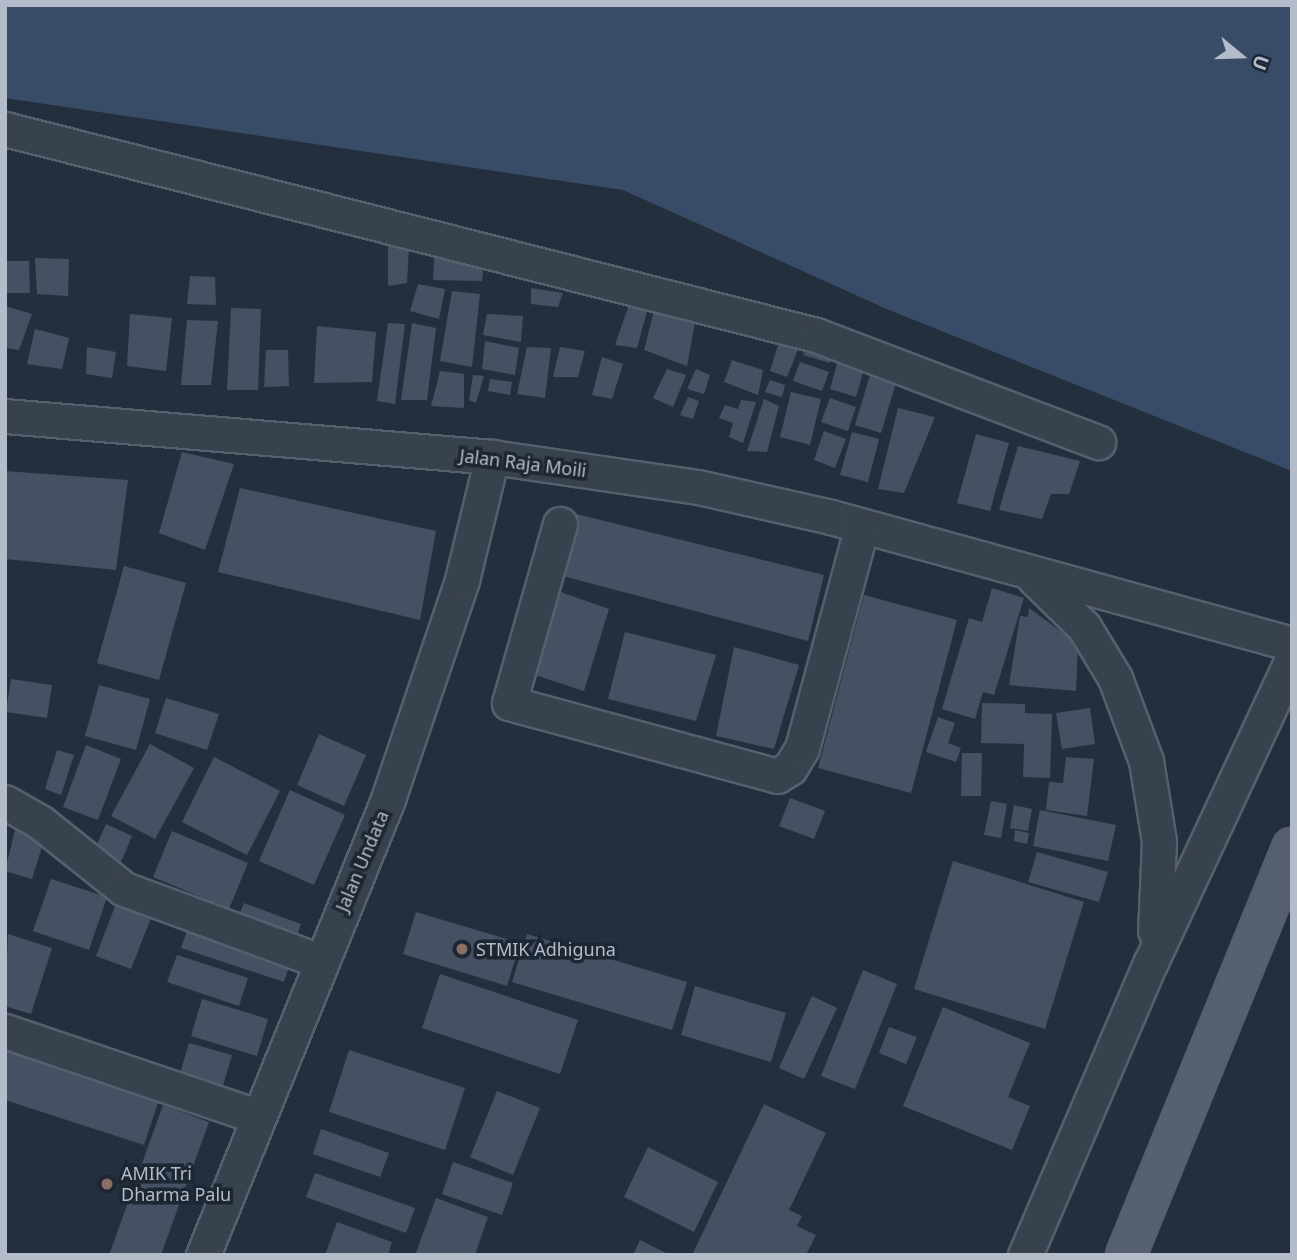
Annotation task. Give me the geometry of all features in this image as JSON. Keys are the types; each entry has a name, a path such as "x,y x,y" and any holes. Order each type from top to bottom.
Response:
{"main road":[{"path":"1126,1255 1292,848"}],"street":[{"path":"5,129 816,335 1098,442"},
{"name":"Jalan Raja Moili","path":"5,416 492,457 698,487 862,526 1292,644"},
{"name":"Jalan Undata","path":"203,1255 419,710 462,580 492,457"},
{"path":"560,524 509,703 777,776 790,768 802,748 862,526"},
{"path":"1029,574 1084,627 1115,678 1146,761 1159,841 1160,901 1150,964"},
{"path":"1025,1255 1150,964 1292,659"},
{"path":"5,802 40,822 124,888 320,961"},
{"path":"5,1031 257,1116"}],"water":[{"path":"5,5 1292,5 1292,471 889,310 623,190 5,98"}],"building":[{"path":"388,246 409,246 407,283 388,286"},
{"path":"435,246 485,251 482,281 433,280"},
{"path":"35,258 69,259 68,296 37,294"},
{"path":"5,261 29,261 30,293 5,293"},
{"path":"190,276 215,277 216,305 187,304"},
{"path":"418,284 445,289 439,319 410,311"},
{"path":"531,288 563,293 558,307 531,304"},
{"path":"452,291 480,294 472,367 440,361"},
{"path":"658,295 698,307 687,366 644,350"},
{"path":"631,299 649,304 637,348 615,345"},
{"path":"5,306 32,314 19,350 5,348"},
{"path":"231,308 261,309 258,390 227,390"},
{"path":"130,314 172,318 166,371 127,366"},
{"path":"487,314 523,316 521,342 483,335"},
{"path":"187,320 218,321 211,385 181,385"},
{"path":"388,323 405,324 395,404 377,401"},
{"path":"412,323 436,328 427,400 401,400"},
{"path":"317,326 376,332 372,382 314,383"},
{"path":"35,329 69,338 62,369 27,364"},
{"path":"808,336 836,345 830,363 803,355"},
{"path":"485,341 519,348 515,375 482,369"},
{"path":"779,342 799,347 787,377 770,371"},
{"path":"87,347 116,352 112,378 86,374"},
{"path":"527,347 551,348 545,398 517,394"},
{"path":"560,347 585,351 578,377 553,377"},
{"path":"266,350 288,350 289,386 264,387"},
{"path":"602,357 623,364 612,399 592,395"},
{"path":"839,357 865,365 856,397 830,389"},
{"path":"732,360 763,370 758,395 724,382"},
{"path":"800,362 829,372 822,391 793,381"},
{"path":"874,362 900,369 881,433 855,425"},
{"path":"667,369 686,375 673,407 653,398"},
{"path":"696,369 710,375 704,394 687,389"},
{"path":"440,371 464,374 464,408 431,406"},
{"path":"473,375 484,376 476,403 469,400"},
{"path":"490,379 512,382 510,395 488,391"},
{"path":"770,380 785,385 782,397 765,392"},
{"path":"791,392 821,399 810,445 780,437"},
{"path":"688,397 699,401 693,419 680,415"},
{"path":"830,398 856,407 848,431 821,422"},
{"path":"764,399 779,406 767,452 747,451"},
{"path":"741,400 756,402 743,443 729,437 733,423 719,418 725,405 738,409"},
{"path":"898,408 935,417 904,493 878,489"},
{"path":"824,431 846,439 835,468 814,460"},
{"path":"852,432 879,439 868,482 840,475"},
{"path":"976,434 1009,443 990,511 957,503"},
{"path":"1018,446 1080,461 1069,494 1051,494 1042,519 999,510"},
{"path":"182,452 234,464 205,550 159,533"},
{"path":"5,471 128,480 116,570 5,559"},
{"path":"240,488 436,531 420,620 218,572"},
{"path":"576,514 824,575 808,641 559,575"},
{"path":"124,566 186,583 159,680 97,663"},
{"path":"992,588 1024,598 994,695 983,692 975,719 942,709 969,618 982,622"},
{"path":"555,590 609,609 584,691 532,674"},
{"path":"864,595 957,620 911,793 818,768"},
{"path":"1029,608 1078,644 1076,691 1009,685 1020,616 1028,617"},
{"path":"625,632 716,655 696,721 608,699"},
{"path":"734,647 799,665 774,749 716,736"},
{"path":"11,679 52,685 47,718 6,712"},
{"path":"99,685 150,699 136,750 85,736"},
{"path":"166,698 219,714 207,750 155,733"},
{"path":"982,703 1025,704 1025,713 1052,714 1050,778 1023,777 1024,744 981,743"},
{"path":"1090,708 1095,744 1062,749 1056,713"},
{"path":"938,717 955,723 948,743 961,748 956,762 926,752"},
{"path":"319,734 366,755 344,806 297,785"},
{"path":"150,744 194,768 155,839 111,816"},
{"path":"86,745 121,759 98,820 63,807"},
{"path":"57,750 74,755 61,795 45,789"},
{"path":"962,753 982,753 981,796 961,796"},
{"path":"214,757 280,791 247,855 182,822"},
{"path":"1066,757 1094,759 1087,816 1046,810 1049,782 1063,783"},
{"path":"290,790 345,815 314,885 259,861"},
{"path":"790,798 825,811 814,839 779,826"},
{"path":"991,801 1007,804 1001,838 984,835"},
{"path":"1014,805 1032,809 1028,831 1010,828"},
{"path":"1040,810 1116,825 1108,861 1033,846"},
{"path":"106,824 132,836 121,862 94,851"},
{"path":"15,830 44,840 32,879 5,871"},
{"path":"1015,830 1029,833 1027,844 1014,841"},
{"path":"172,831 248,863 229,909 153,877"},
{"path":"1037,852 1108,872 1099,902 1028,882"},
{"path":"953,861 1084,902 1045,1029 914,989"},
{"path":"51,879 107,897 89,950 33,931"},
{"path":"119,896 154,910 131,969 96,956"},
{"path":"244,903 301,924 297,936 239,915"},
{"name":"STMIK Adhiguna","path":"416,912 520,943 507,986 403,954"},
{"path":"190,923 292,957 284,982 181,948"},
{"path":"8,934 52,948 31,1014 5,1006"},
{"path":"527,934 687,982 672,1030 512,982"},
{"path":"177,955 248,978 239,1006 167,982"},
{"path":"863,970 897,984 855,1089 821,1076"},
{"path":"440,974 578,1020 560,1074 422,1028"},
{"path":"695,986 786,1013 771,1062 681,1035"},
{"path":"812,996 837,1008 804,1079 779,1068"},
{"path":"202,999 268,1019 257,1056 191,1036"},
{"path":"943,1007 1030,1043 1008,1097 1030,1106 1012,1150 903,1106"},
{"path":"889,1027 917,1037 906,1064 879,1053"},
{"path":"189,1043 232,1055 222,1089 179,1077"},
{"path":"5,1049 159,1100 144,1145 5,1100"},
{"path":"349,1050 465,1088 445,1150 329,1112"},
{"path":"497,1091 540,1108 513,1175 470,1157"},
{"path":"764,1104 826,1133 789,1210 802,1216 797,1226 816,1235 806,1255 692,1255"},
{"path":"163,1105 209,1122 161,1255 109,1255"},
{"path":"321,1129 389,1153 380,1177 313,1154"},
{"path":"648,1147 718,1182 694,1232 624,1197"},
{"path":"453,1162 513,1183 502,1215 442,1194"},
{"path":"315,1173 415,1208 406,1233 306,1197"},
{"path":"436,1198 488,1217 475,1255 415,1255"},
{"path":"337,1222 392,1242 388,1255 325,1255"},
{"path":"640,1240 670,1255 633,1255"}],"place":[{"name":"STMIK Adhiguna","path":"462,949"},
{"name":"AMIK Tri Dharma Palu","path":"107,1184"}]}
